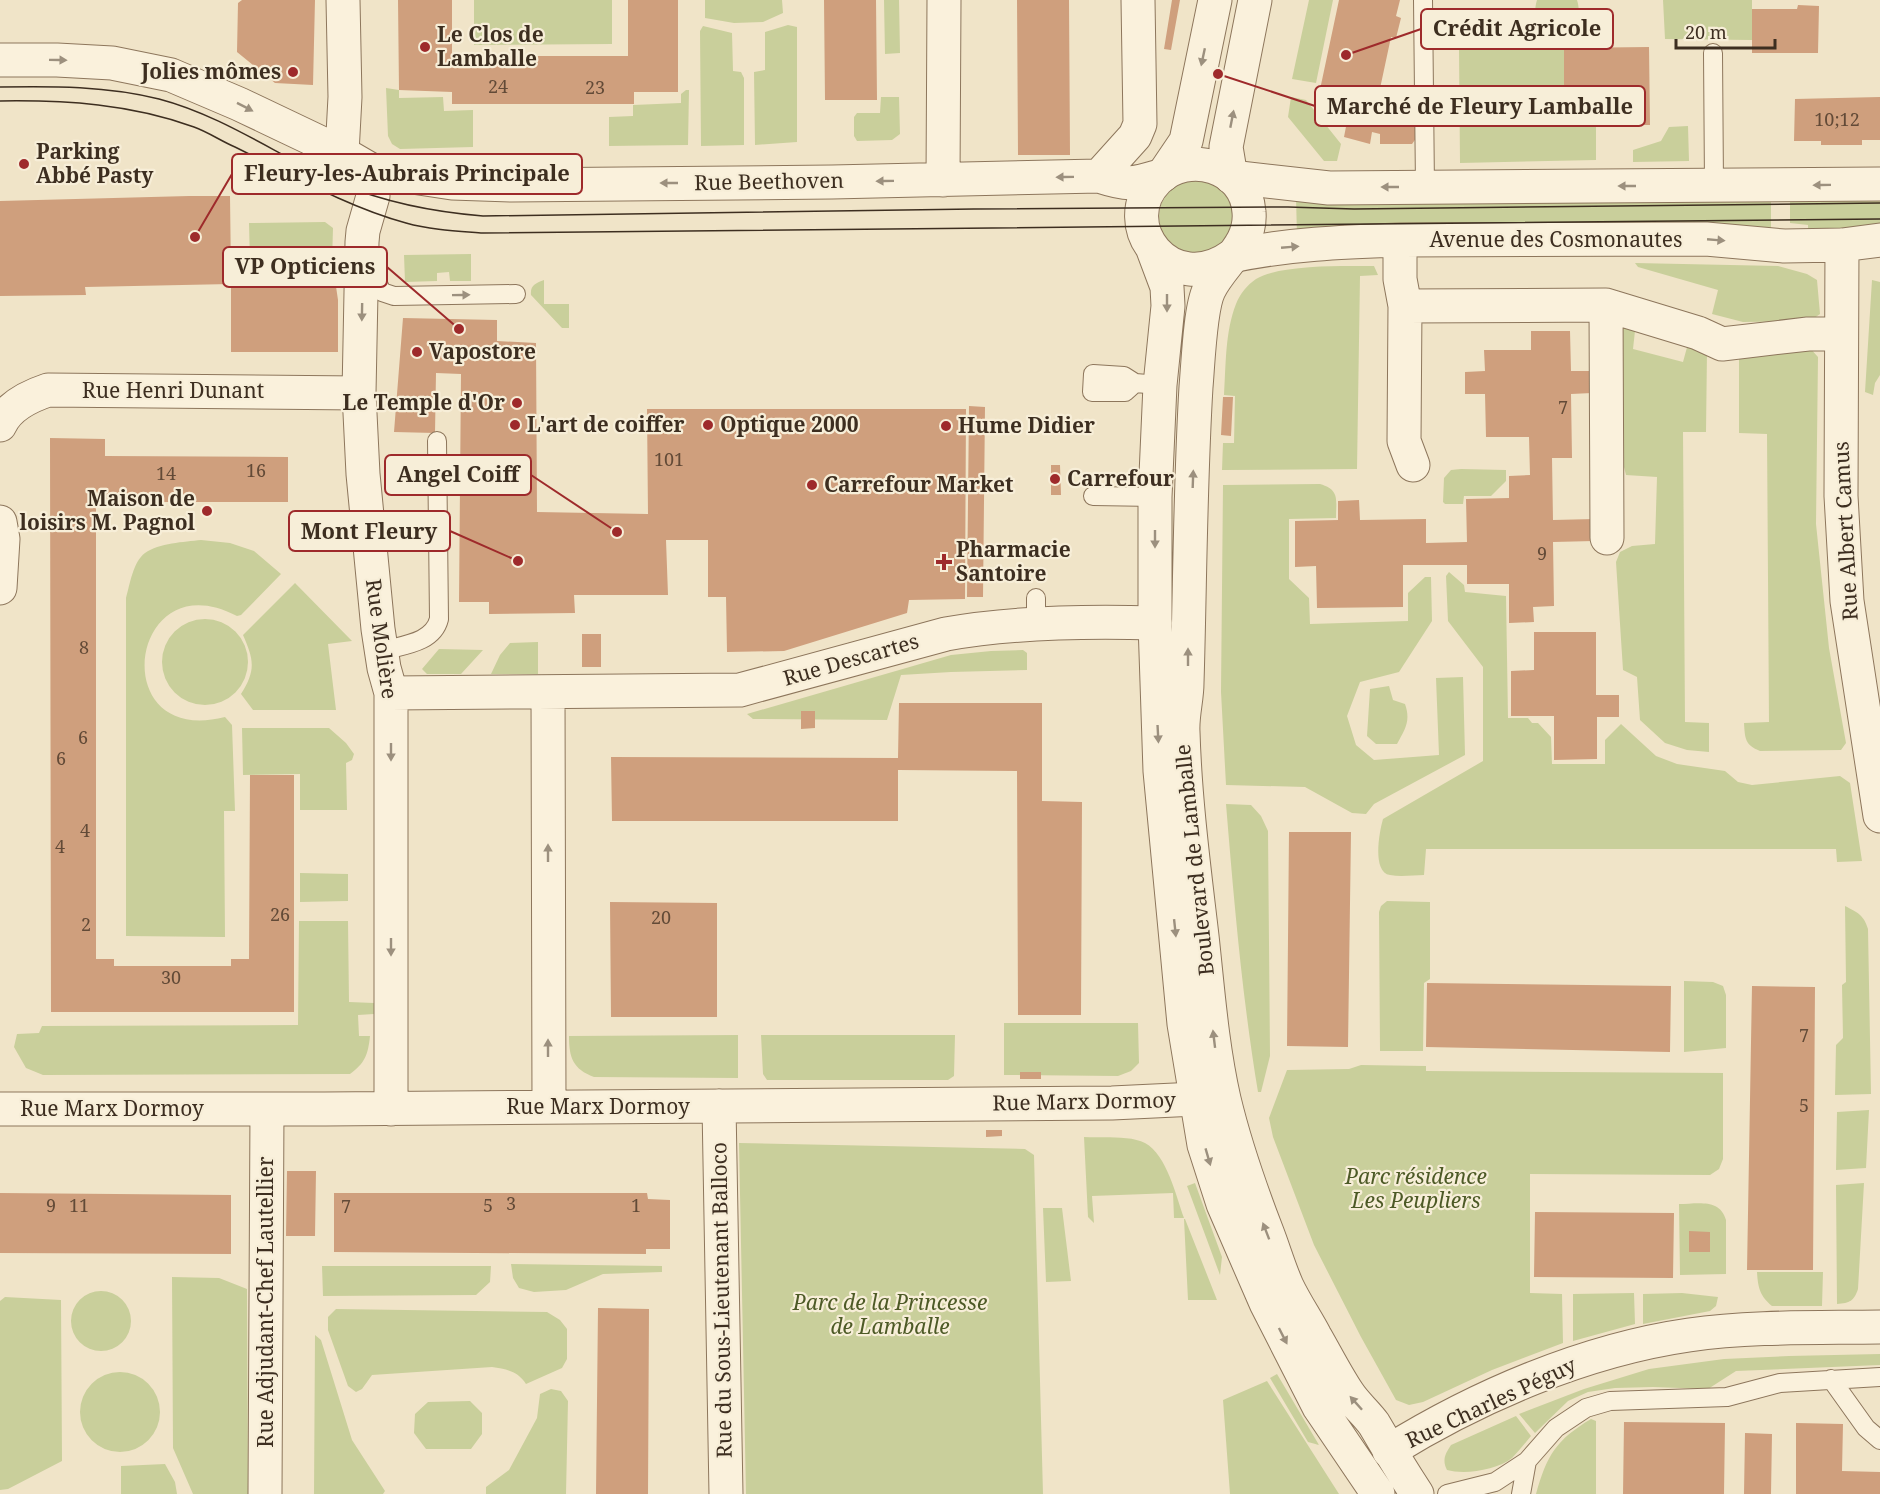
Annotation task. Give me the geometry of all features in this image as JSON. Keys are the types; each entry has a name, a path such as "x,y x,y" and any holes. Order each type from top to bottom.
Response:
{"street":[{"path":"342,153 345,97 343,0"},
{"path":"943,180 944,0"},
{"path":"1099,176 1135,136 1140,124 1138,0"},
{"path":"1163,175 1185,141 1215,0"},
{"path":"1232,177 1226,147 1255,0"},
{"path":"0,60 112,63 171,75 239,104 342,153 373,171"},
{"path":"1201,163 1221,169 1232,177 1241,188 1249,209 1249,224 1246,237 1232,256 1210,268 1188,270 1160,256 1152,247 1143,226 1143,209 1149,189 1168,171 1184,164 1201,163"},
{"name":"Rue Beethoven","path":"373,171 452,183 511,185 1099,176 1134,184 1163,175"},
{"name":"Rue Molière","path":"373,171 373,196 362,242 360,393 363,474 371,567 384,668 391,693 391,1109"},
{"path":"1232,177 1329,188 1880,184"},
{"name":"Avenue des Cosmonautes","path":"1232,256 1263,249 1400,240 1706,239 1784,246 1842,245 1880,240"},
{"path":"1400,240 1400,279 1405,306 1404,441 1413,465"},
{"name":"Rue Albert Camus","path":"1842,245 1842,519 1847,601 1871,698 1880,816"},
{"name":"Boulevard de Lamballe","path":"1152,247 1167,287 1168,296 1147,384 1155,497 1155,623 1160,771 1184,1024 1210,1098 1239,1157 1288,1287 1349,1396 1371,1420 1417,1494"},
{"name":"Boulevard de Lamballe","path":"1232,256 1207,292 1203,319 1196,388 1187,690 1183,728 1187,805 1215,1051 1204,1145 1223,1204 1266,1303 1319,1407 1369,1481 1389,1451"},
{"path":"1405,306 1606,305 1698,333 1722,344 1808,334 1841,334"},
{"path":"1606,305 1607,538"},
{"name":"Rue Henri Dunant","path":"0,425 3,419 29,396 48,390 360,393"},
{"path":"0,522 3,539 0,588"},
{"name":"Rue Descartes","path":"391,693 740,690 946,633 1036,611 1121,622 1155,623"},
{"path":"1155,623 1188,621"},
{"path":"548,692 549,1107"},
{"name":"Rue Marx Dormoy","path":"0,1109 391,1109 1112,1103 1210,1098"},
{"name":"Rue du Sous-Lieutenant Balloco","path":"719,1106 726,1494"},
{"name":"Rue Adjudant-Chef Lautellier","path":"265,1494 267,1109"},
{"name":"Rue Charles Péguy","path":"1389,1451 1422,1431 1524,1383 1576,1362 1632,1347 1688,1335 1742,1329 1880,1327"}],"lane":[{"path":"1423,0 1425,187"},
{"path":"1713,53 1714,185"},
{"path":"369,210 376,234 377,282 382,292 394,296 516,294"},
{"path":"1092,383 1125,392 1147,384"},
{"path":"382,651 429,636 436,628 439,619 437,441"},
{"path":"1093,496 1155,497"},
{"path":"1447,1494 1495,1482 1527,1461 1556,1428 1586,1408 1610,1401 1727,1397 1780,1383 1880,1377"},
{"path":"1831,1379 1866,1428 1880,1440"},
{"path":"1521,1494 1527,1461"}],"green space":[{"path":"474,0 612,0 612,44 474,45"},
{"path":"705,0 782,0 783,13 763,22 734,23 705,18"},
{"path":"884,0 899,0 900,53 885,54"},
{"path":"1309,0 1333,0 1316,83 1292,79"},
{"path":"1537,0 1577,0 1578,13 1574,23 1567,29 1557,31 1547,29 1540,23 1536,14"},
{"path":"1663,0 1752,0 1752,40 1665,39"},
{"path":"788,25 797,27 797,142 755,145 754,72 765,70 765,32"},
{"path":"703,26 732,33 733,71 741,72 744,78 744,145 701,146 700,31"},
{"path":"1459,48 1564,48 1564,124 1596,125 1596,160 1460,163"},
{"path":"386,88 399,90 399,98 443,97 444,111 473,110 473,147 400,149 392,144 388,136"},
{"path":"689,90 688,145 609,146 609,117 633,116 633,105 681,103 681,94"},
{"path":"881,97 899,97 900,134 892,140 857,141 854,136 854,117 857,113 880,113"},
{"path":"1291,97 1306,100 1341,144 1337,161 1324,161 1288,117"},
{"path":"1688,126 1689,161 1633,162 1633,150 1661,141 1669,127"},
{"path":"1196,180 1217,186 1227,196 1233,217 1227,238 1217,248 1196,254 1175,248 1165,238 1159,217 1165,196 1175,186"},
{"path":"1880,196 1880,227 1808,236 1808,225 1790,223 1790,198"},
{"path":"1296,197 1771,198 1771,234 1297,236"},
{"path":"325,222 333,228 332,263 250,263 249,223"},
{"path":"471,254 471,281 450,281 449,272 437,273 437,281 405,282 404,255"},
{"path":"1635,263 1778,266 1807,274 1817,280 1820,314 1810,321 1743,322 1712,314 1718,290 1638,267"},
{"path":"1374,266 1378,275 1360,276 1357,469 1222,470 1223,443 1234,443 1235,396 1224,395 1228,337 1232,315 1244,290 1256,279 1267,274 1296,268"},
{"path":"544,280 544,304 569,304 569,328 562,328 531,295 536,283"},
{"path":"1872,280 1880,282 1880,375 1875,383 1873,395 1865,392"},
{"path":"1636,322 1633,349 1683,362 1689,340 1707,351 1706,432 1683,432 1685,722 1709,723 1709,752 1687,750 1665,743 1640,720 1637,677 1623,670 1616,562 1620,552 1632,546 1655,544 1657,477 1626,475 1621,455 1617,332 1625,325"},
{"path":"1809,347 1818,357 1816,524 1829,648 1846,743 1841,750 1760,751 1747,741 1744,723 1769,722 1767,434 1739,433 1739,358"},
{"path":"1451,470 1506,470 1506,481 1491,496 1464,496 1463,504 1445,504 1443,502 1444,478"},
{"path":"1320,484 1331,489 1336,496 1336,518 1289,519 1289,579 1309,598 1310,624 1408,621 1408,593 1425,577 1431,577 1432,621 1399,672 1360,682 1347,716 1356,745 1374,760 1439,755 1436,678 1463,677 1465,755 1374,804 1366,814 1352,813 1305,787 1226,785 1221,692 1223,485"},
{"path":"201,540 230,543 254,551 281,574 241,615 237,616 201,605 173,612 154,631 145,657 147,684 161,706 186,719 225,717 232,725 235,811 224,811 225,937 126,936 126,598 135,568 145,553 164,545"},
{"path":"1449,572 1464,585 1465,592 1506,596 1508,718 1528,718 1532,723 1538,723 1551,737 1552,764 1605,764 1605,740 1621,724 1656,756 1677,764 1725,771 1738,782 1752,785 1840,776 1850,783 1862,861 1837,862 1836,849 1426,849 1424,875 1394,876 1384,872 1378,851 1383,819 1483,761 1483,667 1448,621 1446,576"},
{"path":"295,583 352,641 328,644 336,710 253,710 241,694 249,678 252,665 243,635"},
{"path":"205,619 229,626 241,638 248,662 241,686 229,698 205,705 181,698 169,686 162,662 169,638 181,626"},
{"path":"538,642 538,674 491,674 500,655 510,643"},
{"path":"439,649 483,650 461,674 427,674 422,669"},
{"path":"1023,650 1027,653 1027,670 901,675 887,720 753,719 747,714 951,655"},
{"path":"1389,686 1393,700 1405,704 1406,725 1397,744 1376,744 1367,736 1370,689"},
{"path":"242,728 329,728 346,743 354,754 352,760 346,763 347,810 300,810 300,774 243,775"},
{"path":"1226,804 1251,805 1261,816 1268,831 1270,1056 1261,1092 1258,1092 1252,1056 1243,984"},
{"path":"300,873 348,874 348,901 300,902"},
{"path":"1387,901 1430,902 1430,979 1424,983 1423,1051 1380,1051 1379,912 1381,906"},
{"path":"1845,906 1860,914 1868,929 1871,1094 1835,1095 1836,1045 1843,1038 1842,985 1846,982"},
{"path":"299,921 348,921 349,1002 374,1003 374,1014 358,1015 359,1036 370,1036 367,1053 359,1066 350,1074 43,1075 26,1068 14,1047 17,1034 39,1033 42,1026 298,1025"},
{"path":"1684,981 1713,982 1723,986 1726,995 1726,1048 1684,1052"},
{"path":"1004,1023 1138,1023 1139,1063 1131,1071 1118,1076 1004,1075"},
{"path":"738,1035 738,1078 594,1077 577,1066 571,1057 569,1044 569,1036"},
{"path":"761,1035 955,1035 954,1076 948,1080 767,1080 763,1074"},
{"name":"Parc résidence Les Peupliers","path":"1361,1065 1426,1066 1426,1071 1723,1073 1723,1159 1719,1169 1710,1175 1530,1174 1530,1293 1562,1294 1563,1343 1492,1370 1423,1402 1409,1405 1396,1400 1314,1245 1273,1137 1269,1118 1287,1070 1349,1069"},
{"path":"1869,1110 1866,1168 1836,1170 1837,1112"},
{"path":"1084,1137 1139,1140 1153,1149 1170,1177 1184,1218 1174,1218 1173,1193 1092,1196 1094,1223 1088,1217"},
{"name":"Parc de la Princesse de Lamballe","path":"739,1143 1025,1149 1034,1155 1043,1494 746,1494"},
{"path":"1195,1183 1222,1257 1220,1275 1187,1186"},
{"path":"1864,1183 1858,1289 1851,1301 1837,1304 1836,1185"},
{"path":"1679,1204 1713,1205 1723,1213 1726,1220 1726,1274 1680,1275"},
{"path":"1043,1208 1062,1208 1071,1281 1046,1282"},
{"path":"1185,1219 1217,1300 1188,1300"},
{"path":"511,1264 662,1266 662,1272 603,1274 566,1290 534,1292 519,1288 513,1278"},
{"path":"322,1266 491,1266 490,1282 476,1295 323,1296"},
{"path":"1757,1272 1823,1272 1822,1306 1772,1306 1760,1291"},
{"path":"172,1277 219,1278 247,1289 248,1494 193,1494 173,1448"},
{"path":"95,1291 107,1291 118,1296 126,1304 131,1321 129,1333 118,1346 107,1351 95,1351 84,1346 76,1338 71,1327 71,1315 76,1304 84,1296"},
{"path":"1634,1293 1635,1324 1573,1341 1573,1294"},
{"path":"1682,1293 1718,1297 1716,1306 1710,1311 1643,1324 1643,1294"},
{"path":"5,1297 61,1300 62,1461 8,1489 0,1490 0,1301"},
{"path":"336,1309 547,1312 560,1320 567,1329 567,1359 562,1368 526,1384 515,1373 492,1367 372,1375 362,1389 356,1392 348,1386 328,1330 328,1317"},
{"path":"315,1335 321,1340 352,1440 385,1491 383,1494 314,1494"},
{"path":"1880,1354 1880,1365 1736,1371 1708,1389 1653,1387 1615,1388 1588,1392 1568,1401 1535,1433 1519,1414 1584,1389 1649,1369 1724,1359"},
{"path":"120,1372 135,1375 148,1384 157,1397 160,1412 157,1427 148,1440 135,1449 120,1452 105,1449 92,1440 83,1427 80,1412 83,1397 92,1384 105,1375"},
{"path":"1277,1374 1319,1445 1308,1442 1270,1378"},
{"path":"1267,1381 1339,1494 1230,1494 1223,1400"},
{"path":"551,1389 561,1391 568,1401 566,1494 486,1494 486,1487 509,1470 537,1418 540,1394"},
{"path":"470,1401 482,1413 482,1434 471,1449 426,1449 414,1433 415,1414 428,1402"},
{"path":"1516,1416 1531,1436 1512,1458 1498,1466 1481,1470 1463,1472 1447,1470 1445,1457 1451,1445"},
{"path":"1591,1419 1596,1421 1596,1494 1536,1494 1544,1469 1554,1450 1569,1434"},
{"path":"165,1464 175,1482 177,1494 121,1494 121,1466"}],"building":[{"path":"242,0 315,0 313,85 275,83 237,52 238,3"},
{"name":"Le Clos de Lamballe","path":"398,0 452,0 452,56 628,56 628,0 678,0 678,92 634,92 634,104 452,104 452,92 399,90"},
{"path":"824,0 876,0 877,100 825,100"},
{"path":"1017,0 1069,0 1070,155 1018,155"},
{"path":"1172,0 1180,0 1171,50 1164,49"},
{"path":"1339,0 1400,0 1396,16 1401,18 1396,38 1391,37 1375,112 1386,116 1386,102 1416,106 1417,137 1412,144 1380,144 1380,134 1372,132 1370,144 1344,137 1350,106 1318,99"},
{"path":"1798,5 1819,6 1818,53 1752,53 1752,9 1797,9"},
{"path":"1649,47 1650,125 1564,125 1564,48"},
{"path":"1880,97 1880,140 1862,140 1862,145 1821,145 1821,141 1794,141 1795,99"},
{"path":"230,196 231,275 334,273 338,300 338,352 231,352 231,284 85,287 86,295 0,296 0,201"},
{"path":"403,318 497,320 497,341 536,343 537,512 648,514 647,409 966,409 965,599 909,600 907,613 784,651 727,652 726,597 708,597 708,540 666,540 668,595 574,595 575,613 489,614 489,602 459,602 461,374 436,373 435,433 394,432"},
{"path":"1531,331 1570,331 1571,371 1592,371 1592,393 1571,394 1572,458 1552,458 1553,520 1594,519 1594,541 1553,542 1554,606 1533,607 1534,622 1509,623 1509,584 1467,584 1467,565 1403,565 1403,607 1317,608 1316,566 1295,567 1295,521 1338,520 1338,501 1359,500 1360,520 1426,519 1426,543 1467,542 1466,499 1509,498 1509,476 1530,475 1529,437 1486,437 1485,394 1465,394 1465,372 1485,371 1484,350 1531,350"},
{"path":"1223,397 1233,397 1231,436 1221,435"},
{"path":"969,406 985,407 983,597 967,597"},
{"path":"50,438 105,439 105,456 288,457 288,502 96,502 96,959 114,959 114,966 231,966 231,959 249,959 250,775 294,775 294,1012 51,1012"},
{"path":"1051,465 1060,465 1061,495 1051,495"},
{"path":"1534,632 1596,632 1596,695 1619,695 1619,717 1597,717 1597,759 1554,760 1554,716 1511,716 1511,671 1534,670"},
{"path":"582,634 601,634 601,667 582,667"},
{"path":"899,703 1042,703 1042,801 1082,802 1081,1015 1018,1015 1017,771 898,770 898,821 612,821 611,757 898,758"},
{"path":"801,711 815,711 815,728 801,729"},
{"path":"1289,832 1351,832 1348,1047 1287,1046"},
{"path":"610,902 717,903 717,1017 611,1017"},
{"path":"1427,983 1671,986 1670,1052 1426,1047"},
{"path":"1752,986 1815,987 1813,1270 1747,1270"},
{"path":"1020,1072 1041,1072 1041,1079 1020,1079"},
{"path":"986,1130 1002,1130 1002,1136 986,1137"},
{"path":"287,1171 316,1171 315,1236 286,1236"},
{"path":"0,1193 231,1195 231,1254 0,1253"},
{"path":"334,1193 647,1193 648,1199 670,1200 670,1249 646,1249 646,1254 334,1252"},
{"path":"1535,1212 1674,1213 1673,1278 1534,1277"},
{"path":"1689,1231 1710,1232 1710,1252 1689,1252"},
{"path":"598,1308 649,1309 648,1494 596,1494"},
{"path":"1624,1422 1725,1423 1724,1494 1623,1494"},
{"path":"1796,1423 1843,1424 1842,1471 1880,1472 1880,1494 1796,1494"},
{"path":"1745,1433 1772,1434 1771,1494 1744,1494"}],"tram line":[{"path":"0,87 100,89 159,99 183,106 229,126 318,173 358,191 411,206 483,216 974,209 1288,207 1354,209 1880,203"},
{"path":"0,101 49,101 98,105 170,119 199,129 362,208 425,227 483,233 1880,219"}],"place":[{"name":"Le Clos de Lamballe","path":"425,47"},
{"name":"Crédit Agricole","path":"1346,55"},
{"name":"Jolies mômes","path":"293,72"},
{"name":"Marché de Fleury Lamballe","path":"1218,74"},
{"name":"Parking Abbé Pasty","path":"24,164"},
{"name":"Fleury-les-Aubrais Principale","path":"195,237"},
{"name":"VP Opticiens","path":"459,329"},
{"name":"Vapostore","path":"417,352"},
{"name":"Le Temple d'Or","path":"517,403"},
{"name":"L'art de coiffer","path":"515,425"},
{"name":"Optique 2000","path":"708,425"},
{"name":"Hume Didier","path":"946,426"},
{"name":"Carrefour","path":"1055,479"},
{"name":"Carrefour Market","path":"812,485"},
{"name":"Maison de loisirs M. Pagnol","path":"207,511"},
{"name":"Angel Coiff","path":"617,532"},
{"name":"Mont Fleury","path":"518,561"},
{"name":"Pharmacie Santoire","path":"944,562"}]}
